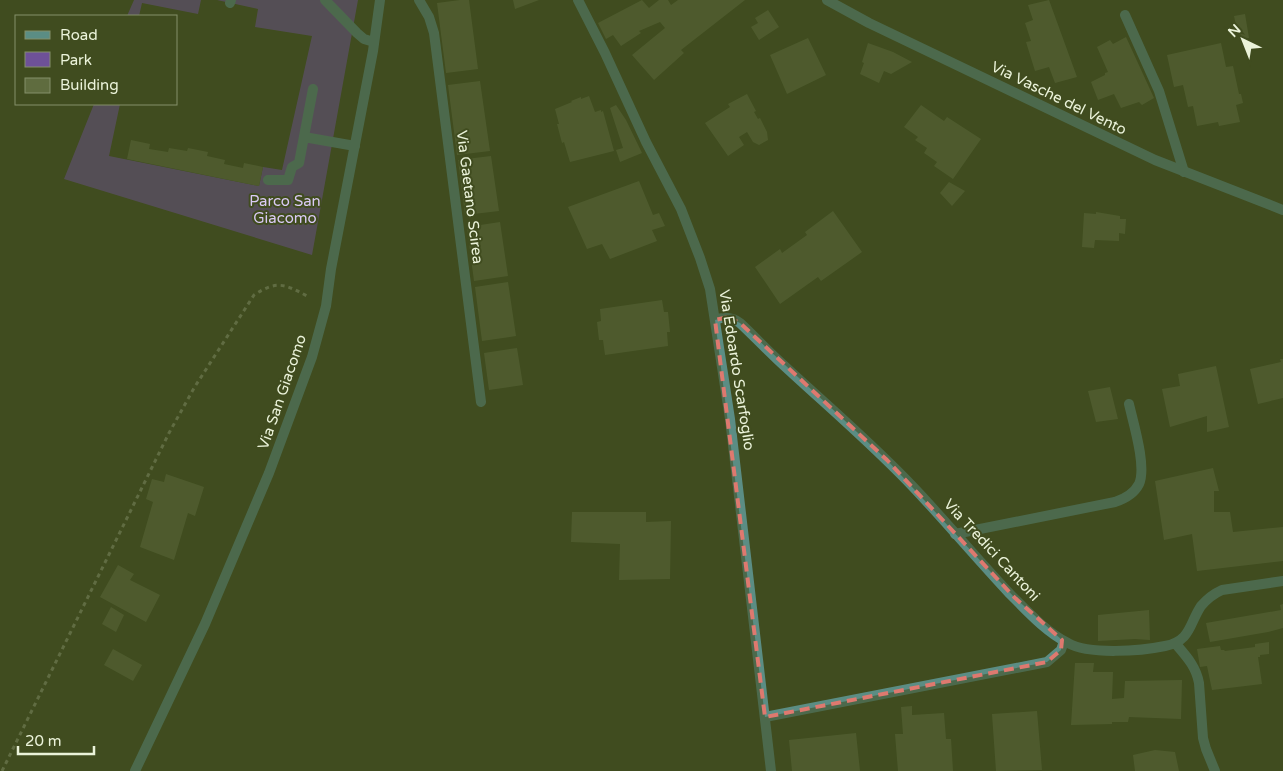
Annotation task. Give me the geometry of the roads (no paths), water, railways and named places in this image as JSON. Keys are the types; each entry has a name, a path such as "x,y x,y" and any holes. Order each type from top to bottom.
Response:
{"street":[{"path":"325,0 357,34 364,39 374,42"},
{"name":"Via San Giacomo","path":"135,771 205,624 269,473 312,358 326,306 331,269 374,42 380,0"},
{"name":"Via Gaetano Scirea","path":"419,0 429,17 434,33 482,402"},
{"name":"Via Edoardo Scarfoglio","path":"578,0 687,223 707,279 730,418 771,771"},
{"name":"Via Vasche del Vento","path":"830,1 869,24 1155,160 1283,210"},
{"path":"1126,15 1159,91 1184,172"},
{"path":"268,180 288,180 292,167 299,163 313,89"},
{"path":"304,137 355,146"},
{"name":"Via Tredici Cantoni","path":"715,320 721,317 728,317 740,323 776,359 887,460 1022,606 1064,641 1072,646 1085,649 1117,651 1165,646 1175,643"},
{"path":"955,534 1114,502 1131,494 1139,484 1141,471 1140,454 1130,404"},
{"path":"1215,771 1203,738 1198,675 1191,661 1175,643 1181,640 1187,633 1202,605 1214,594 1222,590 1283,581"},
{"path":"765,717 1047,662 1061,650 1064,641"}],"park label":[{"name":"Parco San Giacomo","path":"285,210"}]}
